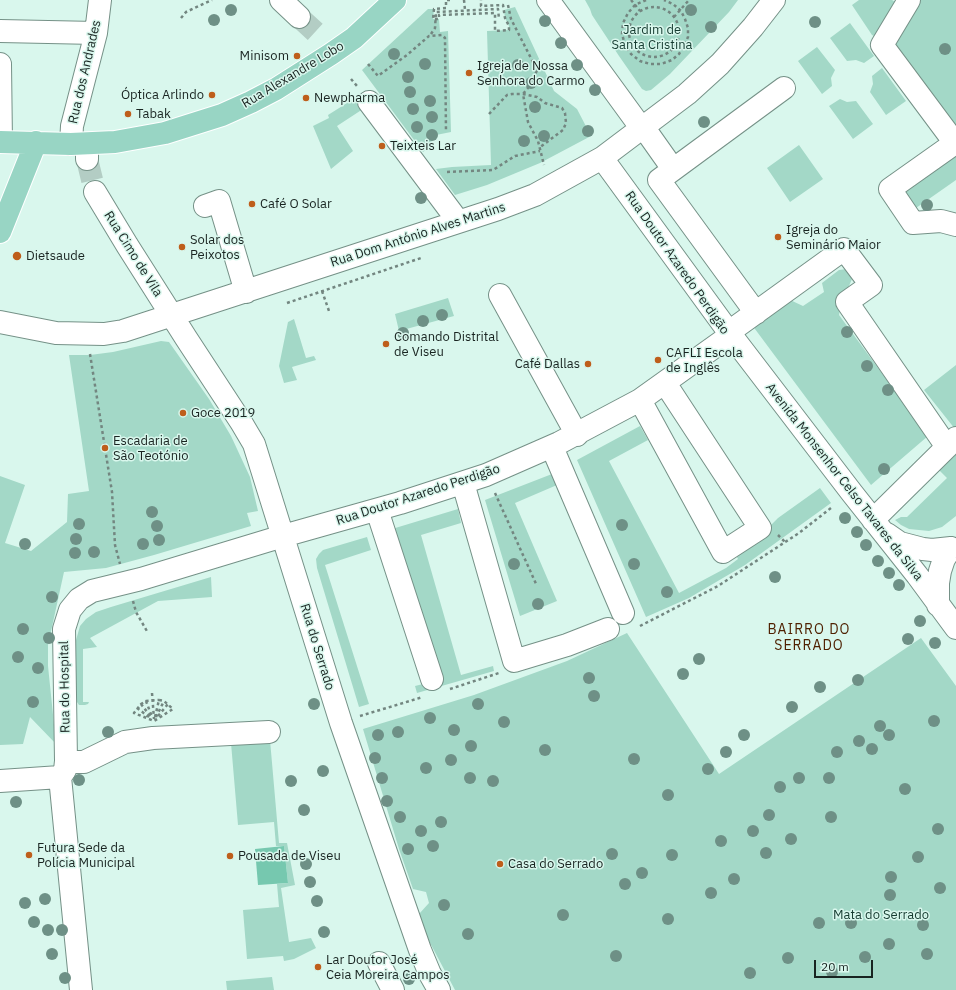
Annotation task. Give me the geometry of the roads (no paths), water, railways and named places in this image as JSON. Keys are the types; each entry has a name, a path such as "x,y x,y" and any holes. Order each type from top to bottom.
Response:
{"main road":[{"name":"Rua Alexandre Lobo","path":"0,143 36,142 82,149 165,133 222,115 276,89 354,38 395,0"},
{"path":"0,232 36,142"}],"street":[{"name":"Rua dos Andrades","path":"82,149 72,126 96,33 100,0"},
{"path":"281,0 299,16"},
{"path":"548,0 673,169"},
{"name":"Rua Dom António Alves Martins","path":"0,322 56,333 104,334 138,327 535,195 602,158 687,94 720,64 753,27 774,0"},
{"path":"909,0 882,45 955,143 890,189 913,223 941,221 956,225"},
{"path":"0,31 96,33"},
{"path":"0,64 0,143"},
{"path":"756,312 659,180 784,88"},
{"path":"369,102 458,221"},
{"name":"Rua Doutor Azaredo Perdigão","path":"283,536 376,510 463,483 486,475 552,447 640,400 665,384 730,334 602,158"},
{"name":"Rua Cimo de Vila","path":"95,192 172,316"},
{"path":"205,206 219,201 246,292"},
{"path":"730,334 756,312 844,249 871,285 848,302 952,443 877,525 900,542 907,545 932,550 953,546"},
{"path":"500,295 577,435"},
{"name":"Rua do Serrado","path":"172,316 254,444 342,723 416,941 430,974 440,990"},
{"name":"Avenida Monsenhor Celso Tavares da Silva","path":"730,334 956,628"},
{"path":"640,400 723,552 760,528 665,384"},
{"path":"552,447 629,620"},
{"path":"463,483 514,661 608,629"},
{"path":"376,510 432,679"},
{"name":"Rua do Hospital","path":"81,990 63,769 64,629 70,610 79,599 92,591 142,579 283,536"},
{"path":"916,575 953,546"},
{"path":"938,605 938,583 940,571 944,559 953,546"},
{"path":"0,781 63,769 76,762 84,762 125,742 153,738 269,732"},
{"path":"379,963 393,990"}],"tunnel":[{"path":"299,17 323,39"},
{"path":"87,159 95,192"}],"place":[{"name":"Minisom","path":"297,56"},
{"name":"Igreja de Nossa Senhora do Carmo","path":"469,73"},
{"name":"Óptica Arlindo","path":"212,95"},
{"name":"Newpharma","path":"306,98"},
{"name":"Tabak","path":"128,114"},
{"name":"Teixteis Lar","path":"382,146"},
{"name":"Café O Solar","path":"252,204"},
{"name":"Igreja do Seminário Maior","path":"778,237"},
{"name":"Solar dos Peixotos","path":"182,247"},
{"name":"Dietsaude","path":"17,256"},
{"name":"Comando Distrital de Viseu","path":"386,344"},
{"name":"CAFLI Escola de Inglês","path":"658,360"},
{"name":"Café Dallas","path":"588,364"},
{"name":"Goce 2019","path":"183,413"},
{"name":"Escadaria de São Teotónio","path":"105,448"},
{"name":"Futura Sede da Polícia Municipal","path":"29,855"},
{"name":"Pousada de Viseu","path":"230,856"},
{"name":"Casa do Serrado","path":"500,864"},
{"name":"Lar Doutor José Ceia Moreira Campos","path":"318,967"}],"district":[{"name":"BAIRRO DO SERRADO","path":"809,638"}],"park label":[{"name":"Jardim de Santa Cristina","path":"652,38"},
{"name":"Mata do Serrado","path":"881,915"}]}
